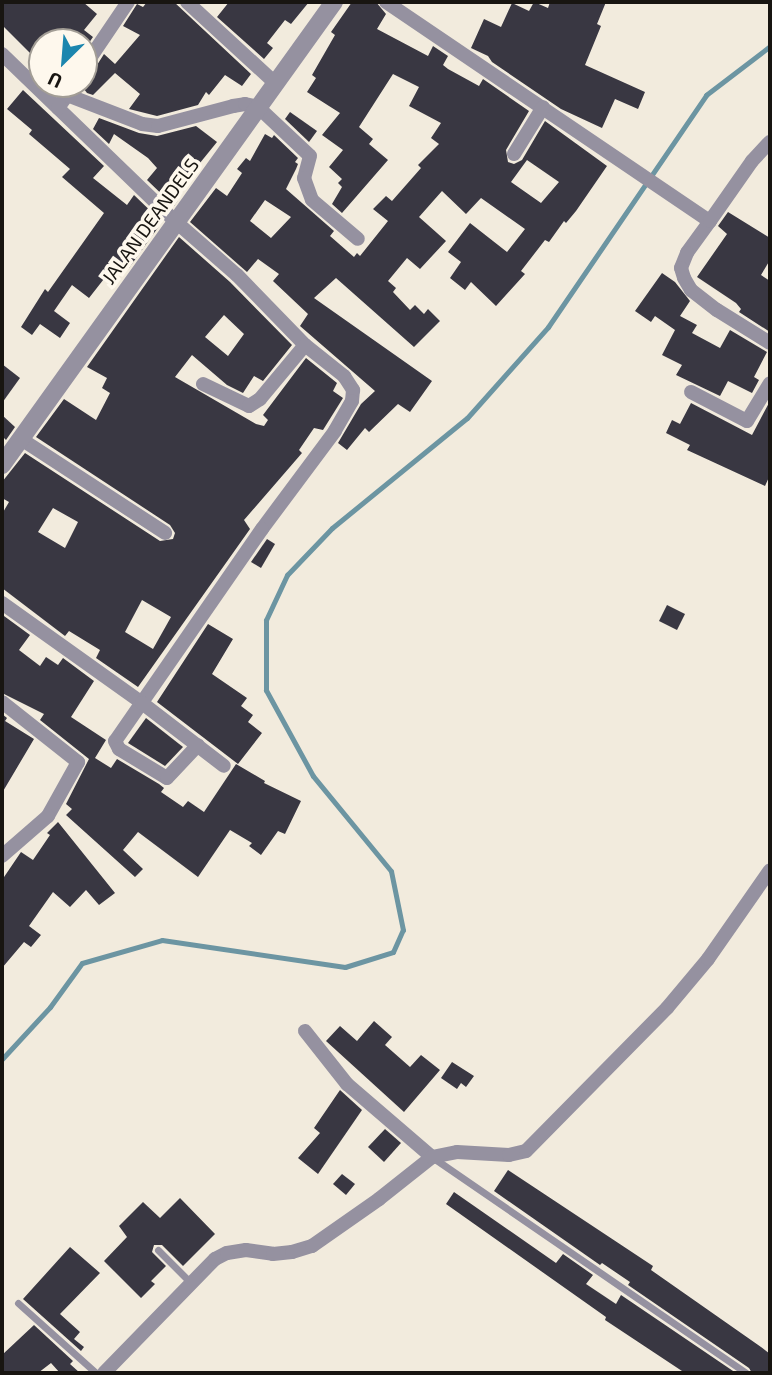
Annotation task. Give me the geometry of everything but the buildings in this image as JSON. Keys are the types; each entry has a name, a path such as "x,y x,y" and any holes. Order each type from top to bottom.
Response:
{"street":[{"path":"98,46 128,2"},
{"path":"187,2 274,82"},
{"name":"JALAN DEANDELS","path":"2,466 274,82 334,2"},
{"path":"387,2 710,221"},
{"path":"2,54 175,221 237,275 305,345 344,376 353,390 352,401 335,431 262,529 115,741 119,749 167,778 198,744"},
{"path":"58,108 65,98"},
{"path":"88,98 149,126 245,104 258,107 310,156 303,178 312,200 358,239"},
{"path":"514,154 542,107"},
{"path":"770,142 752,161 687,253 681,268 691,290 716,310 770,343"},
{"path":"203,384 249,406 260,399 305,345"},
{"path":"691,392 747,421 770,383"},
{"path":"21,439 165,533"},
{"path":"2,603 198,744 224,766"},
{"path":"2,702 78,762 48,816 2,856"},
{"path":"104,1373 158,1314 215,1259 227,1253 246,1250 282,1253 312,1246 379,1199 432,1157 457,1152 509,1155 526,1151 667,1008 708,959 770,870"},
{"path":"304,1031 347,1084 432,1157"}],"lane":[{"path":"432,1157 746,1373"},
{"path":"158,1250 191,1283"},
{"path":"18,1303 96,1373"}],"waterway":[{"path":"2,1059 50,1007 82,963 162,940 345,967 393,952 403,930 391,871 313,776 266,690 266,620 287,575 332,528 467,418 548,327 706,95 770,46"}]}
